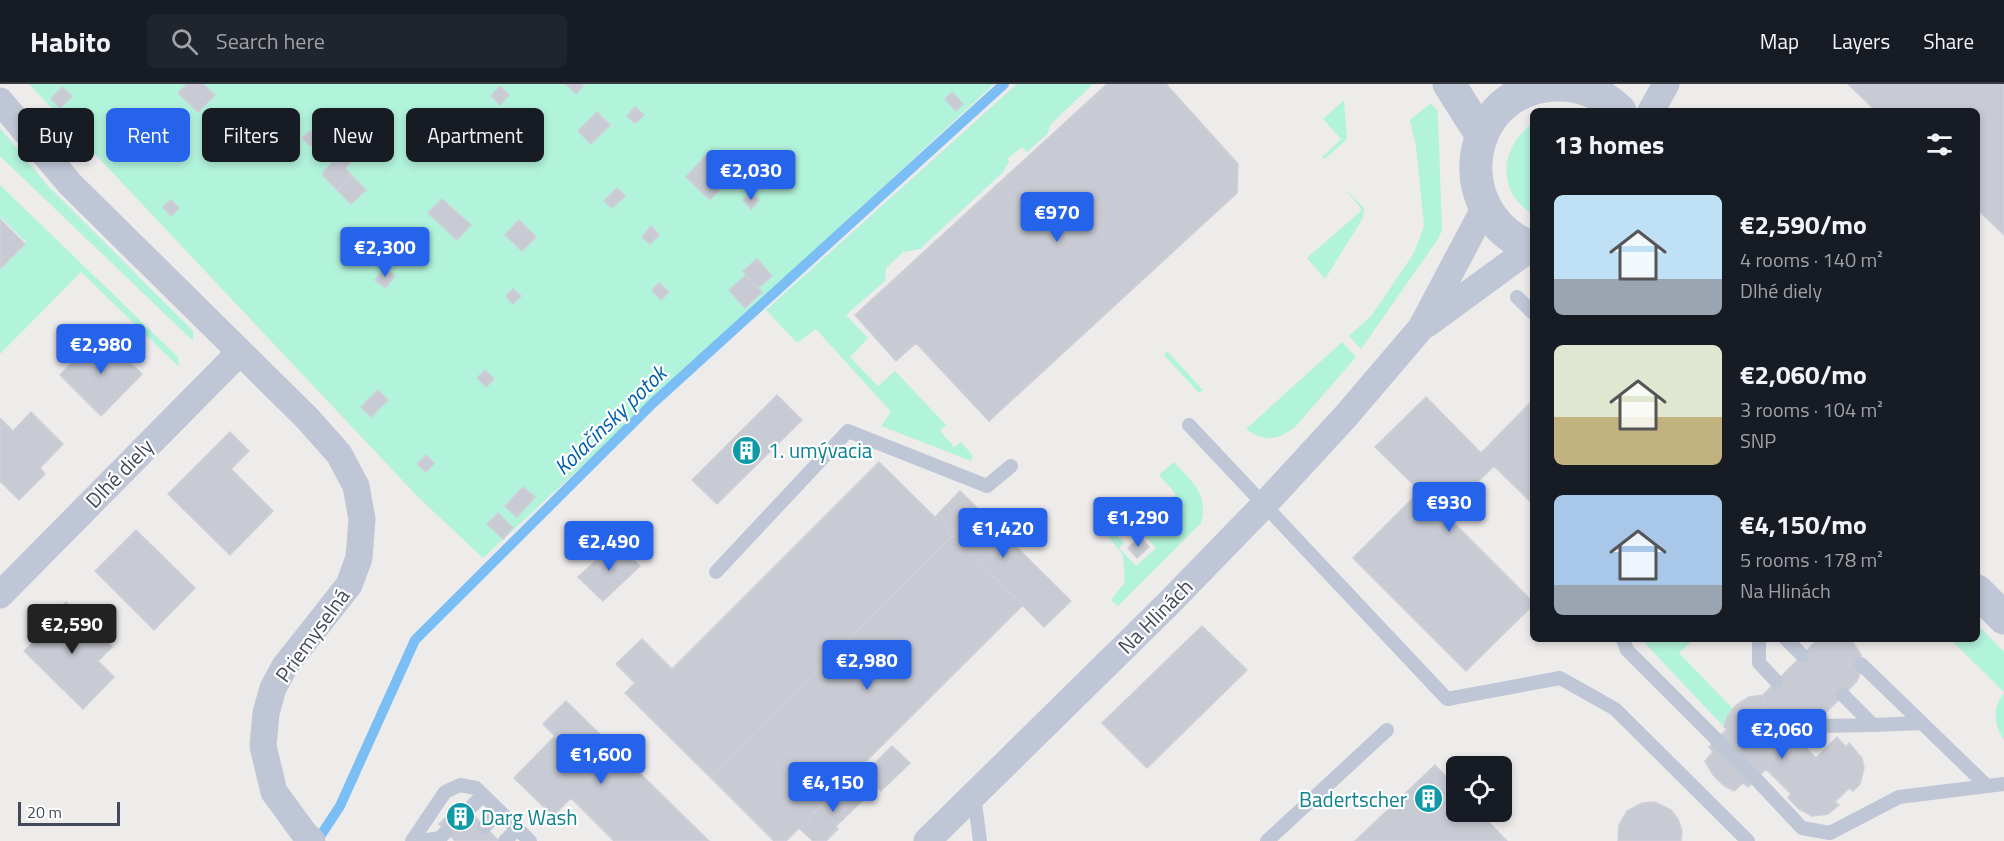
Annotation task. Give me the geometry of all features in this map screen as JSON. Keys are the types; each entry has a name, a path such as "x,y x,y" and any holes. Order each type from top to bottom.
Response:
{"street":[{"path":"1449,84 1482,136"},
{"path":"1653,108 1666,84"},
{"path":"1530,247 1513,239 1497,225 1484,209 1476,185 1475,160 1482,136 1492,118 1517,88 1546,85 1600,88 1617,108"},
{"name":"Priemyselná","path":"0,101 70,184 307,418 339,454 356,486 362,519 359,558 349,585 285,666 273,688 266,713 263,746 274,792 308,837"},
{"name":"Na Hlinách","path":"927,841 1150,621 1264,505 1345,417 1421,328 1484,209"},
{"name":"Na Hlinách","path":"1421,328 1530,249"},
{"name":"Dlhé diely","path":"0,595 239,353"},
{"path":"1980,594 2004,618"}],"lane":[{"path":"1516,297 1530,310"},
{"path":"1189,425 1447,699 1560,678 1615,709 1748,841"},
{"path":"716,572 848,431 987,486 1011,466"},
{"path":"1624,642 1627,650 1802,828 1830,833 1899,797 2004,784"},
{"path":"1759,642 1759,663 1776,681"},
{"path":"1789,642 1802,655"},
{"path":"1861,664 1987,786"},
{"path":"1843,695 1874,724"},
{"path":"1816,723 1820,726 1922,723"},
{"path":"1267,841 1387,730"},
{"path":"412,841 445,792 460,785 476,788 530,841"},
{"path":"468,810 483,795"},
{"path":"974,795 980,841"},
{"path":"484,827 500,811"},
{"path":"505,841 518,828"},
{"path":"421,841 440,838 446,832"}],"green space":[{"path":"29,84 994,84 483,558 418,497 94,153 94,108 52,108"},
{"path":"1017,84 1093,84 1050,125 1048,133 1027,152 1022,147 1007,159 1009,162 1002,173 920,249 903,252 886,268 885,281 846,315 868,338 850,357 878,386 895,371 946,425 940,431 954,447 961,442 973,456 971,461 881,426 891,412 816,329 797,343 766,310"},
{"path":"1344,100 1347,139 1325,159 1322,157 1341,139 1323,119"},
{"path":"1431,103 1437,110 1438,118 1442,230 1361,349 1349,336 1372,315 1414,253 1424,226 1416,146 1410,120"},
{"path":"1530,126 1530,212 1512,194 1506,169 1508,157 1522,133"},
{"path":"0,128 18,150 18,162 28,162 47,185 193,331 193,341 0,156"},
{"path":"0,185 178,357 179,367 81,272 0,354 0,269 26,242 0,217"},
{"path":"1345,189 1364,208 1363,218 1325,279 1307,258 1362,210"},
{"path":"1342,342 1356,357 1296,426 1272,438 1259,436 1246,429"},
{"path":"1167,351 1203,390 1199,393 1164,355"},
{"path":"1174,462 1193,482 1201,496 1203,513 1201,523 1118,606 1111,600 1125,582 1123,555 1108,536 1107,525 1124,543 1119,548 1136,566 1156,548 1139,529 1176,494 1159,475"},
{"path":"1980,627 2004,652 2004,692 1953,642 1980,642"},
{"path":"1644,642 1691,642 1679,653 1733,709 1726,717 1724,727"},
{"path":"2004,693 2004,740 1996,722 1996,711"}],"building":[{"path":"187,84 203,84 215,95 198,112 178,93"},
{"path":"566,84 581,84 583,86 576,94"},
{"path":"1107,84 1166,84 1238,164 1237,193 989,421 916,343 896,361 855,315"},
{"path":"1848,84 2004,84 2004,235 1980,212 1980,108 1873,108"},
{"path":"500,86 509,95 500,105 491,96"},
{"path":"62,87 72,96 60,108 51,99"},
{"path":"952,92 963,104 956,111 945,99"},
{"path":"635,107 644,115 635,123 627,116"},
{"path":"597,112 610,125 591,144 578,131"},
{"path":"310,131 312,144 310,146 302,138"},
{"path":"711,150 726,162 714,174 725,183 710,200 686,177"},
{"path":"332,162 351,162 345,168 352,176 337,190 322,174"},
{"path":"352,176 366,190 351,204 337,190"},
{"path":"617,188 625,196 612,208 604,201"},
{"path":"751,193 759,200 751,209 743,200"},
{"path":"442,199 471,225 457,240 428,213"},
{"path":"171,200 179,208 171,216 163,207"},
{"path":"0,219 25,244 0,269"},
{"path":"519,220 536,237 522,251 505,235"},
{"path":"651,226 659,235 650,244 642,237"},
{"path":"757,259 772,276 758,288 743,271"},
{"path":"386,268 395,276 385,288 375,280"},
{"path":"746,275 762,292 745,308 729,290"},
{"path":"659,283 669,292 661,300 652,290"},
{"path":"513,289 521,296 513,304 506,296"},
{"path":"100,334 142,374 101,416 60,375"},
{"path":"485,370 494,379 486,387 477,378"},
{"path":"378,390 388,400 371,417 361,407"},
{"name":"1. umývacia","path":"777,395 802,420 717,504 692,480"},
{"path":"1426,397 1481,453 1530,403 1530,501 1494,466 1445,514 1530,599 1530,608 1466,671 1353,558 1420,491 1375,447"},
{"path":"31,412 63,444 40,468 45,474 19,500 0,481 0,418 13,431"},
{"path":"230,432 249,451 231,469 273,511 230,555 168,494"},
{"path":"426,455 434,463 426,472 417,464"},
{"path":"879,462 953,535 710,777 625,693 635,683 616,664 642,639 672,669"},
{"path":"523,487 535,497 517,517 505,506"},
{"path":"960,491 1071,601 1044,627 935,517"},
{"path":"498,513 513,528 503,539 487,524"},
{"path":"136,530 195,588 154,630 95,571"},
{"path":"953,535 1023,605 786,841 774,841 710,777"},
{"path":"1140,537 1149,547 1137,558 1128,548"},
{"path":"616,542 640,566 603,601 578,577"},
{"path":"66,602 112,647 98,661 114,677 83,709 24,651 44,631 41,629"},
{"path":"1202,626 1247,670 1147,768 1102,723"},
{"path":"1815,642 1853,642 1861,655 1861,671 1857,681 1799,740 1764,706 1763,695"},
{"path":"1763,695 1764,706 1816,758 1837,737 1846,747 1849,743 1862,758 1864,768 1860,784 1853,791 1849,788 1835,802 1839,805 1828,814 1812,816 1799,809 1788,798 1791,794 1766,769 1748,787 1743,783 1734,791 1724,786 1713,775 1705,761 1713,752 1709,747 1727,729 1724,727 1727,717 1736,705 1749,697"},
{"path":"566,701 709,841 614,841 571,798 553,816 514,778 555,736 543,724"},
{"path":"892,746 910,763 881,791 864,774"},
{"name":"Badertscher","path":"1435,765 1446,777 1446,822 1489,822 1507,841 1355,841"},
{"path":"847,779 866,797 836,826 838,829 826,841 813,841 799,828"},
{"name":"Darg Wash","path":"461,802 499,841 455,841 439,824"},
{"path":"1655,802 1671,810 1678,819 1682,831 1681,841 1618,841 1619,825 1627,811 1642,803"}],"waterway":[{"name":"Kolačínsky potok","path":"317,841 340,806 415,640 652,404 1004,84"}],"place":[{"name":"1. umývacia","path":"747,450"},
{"name":"Badertscher","path":"1428,799"},
{"name":"Darg Wash","path":"460,817"}]}
